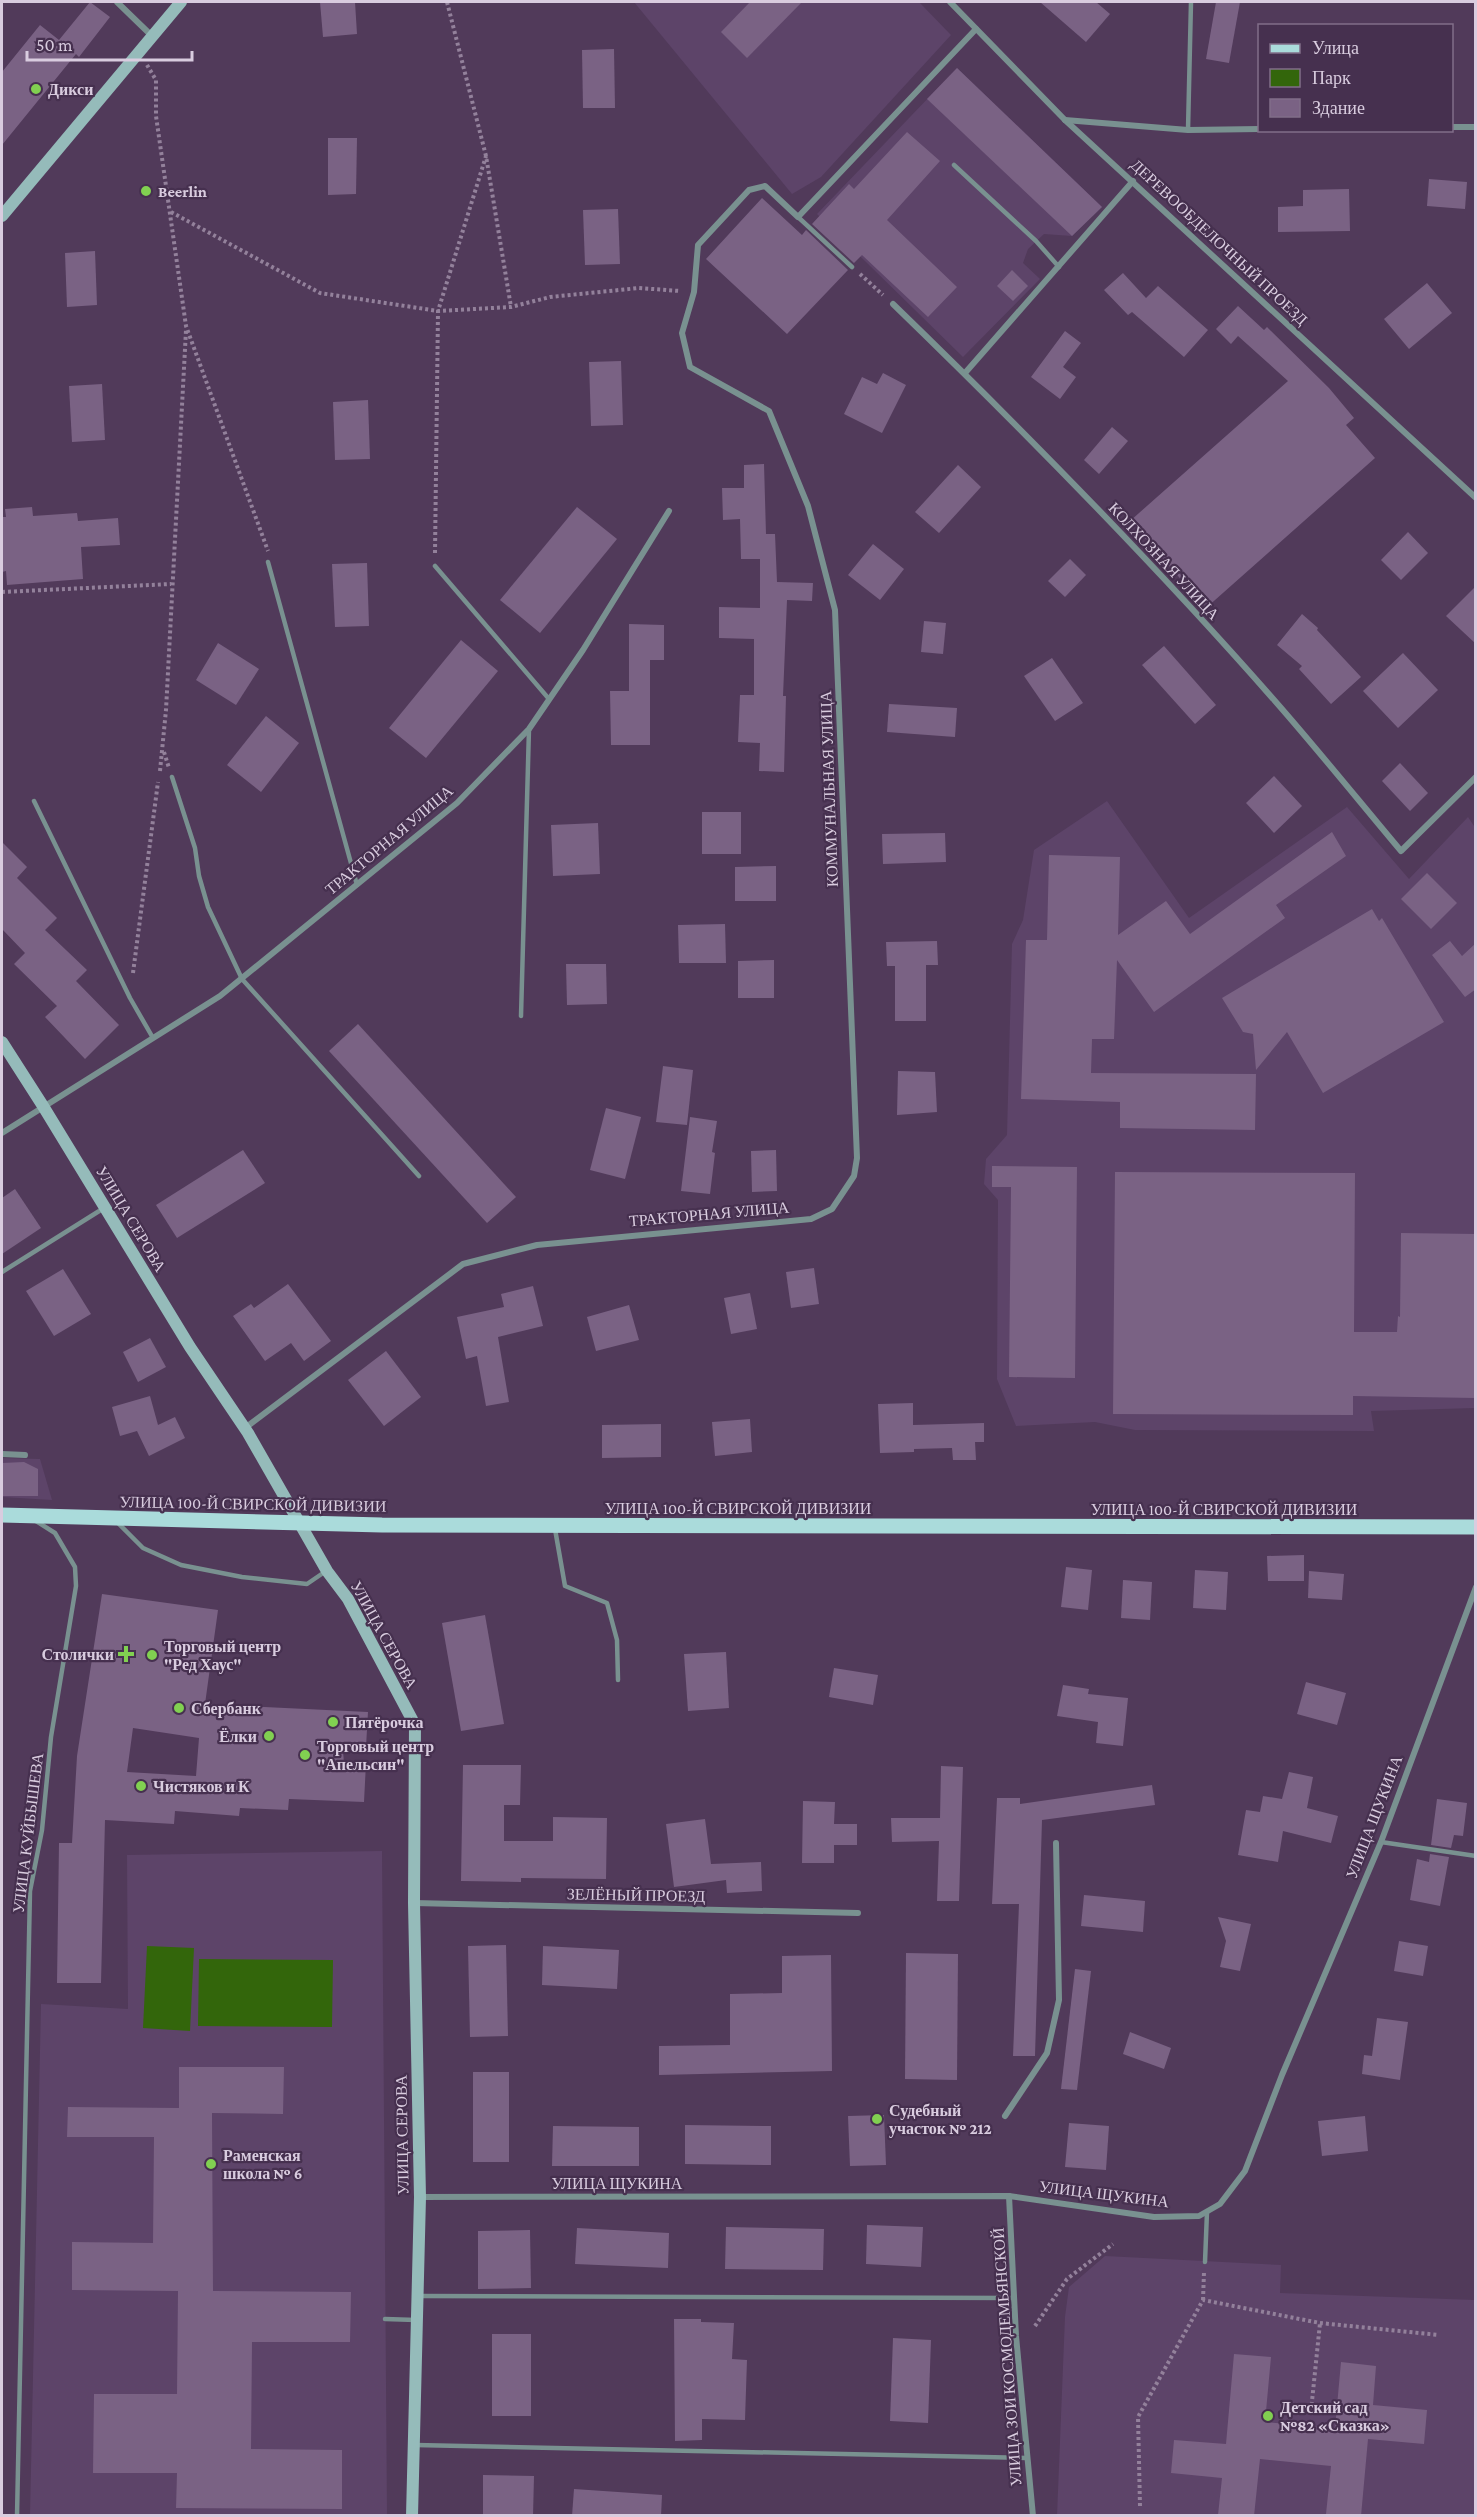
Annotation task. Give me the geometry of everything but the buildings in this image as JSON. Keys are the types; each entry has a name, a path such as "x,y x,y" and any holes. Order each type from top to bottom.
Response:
{"main road":[{"name":"УЛИЦА 100-Й СВИРСКОЙ ДИВИЗИИ","path":"2,1515 301,1524 1476,1527"}],"street":[{"path":"117,2 152,36"},
{"path":"2,216 181,2"},
{"name":"ДЕРЕВООБДЕЛОЧНЫЙ ПРОЕЗД","path":"950,2 1065,120 1476,498"},
{"path":"693,292 698,245 749,190 765,186 798,217 976,29"},
{"path":"1065,120 1188,130 1258,129"},
{"path":"1453,127 1476,127"},
{"path":"965,374 1133,181"},
{"name":"КОММУНАЛЬНАЯ УЛИЦА","path":"693,292 682,333 690,367 769,411 808,506 835,610 856,1158 854,1176"},
{"name":"КОЛХОЗНАЯ УЛИЦА","path":"893,304 965,374 1149,563 1267,692 1401,850 1476,777"},
{"name":"ТРАКТОРНАЯ УЛИЦА","path":"43,1106 242,980 457,803 529,729 669,511"},
{"name":"УЛИЦА СЕРОВА","path":"2,1042 190,1347 245,1428 327,1571 348,1599 415,1725 414,1904 420,2197 412,2516"},
{"path":"2,1133 43,1106"},
{"name":"ТРАКТОРНАЯ УЛИЦА","path":"245,1428 463,1264 537,1245 811,1219 832,1209 854,1176"},
{"path":"2,1454 25,1455"},
{"name":"УЛИЦА ЩУКИНА","path":"420,2197 1008,2196 1154,2217 1199,2216 1208,2211 1220,2204 1245,2171 1282,2075 1381,1842 1476,1587"},
{"path":"1005,2116 1047,2053 1059,2000 1056,1843"},
{"name":"ЗЕЛЁНЫЙ ПРОЕЗД","path":"414,1904 858,1913"},
{"name":"УЛИЦА ЗОИ КОСМОДЕМЬЯНСКОЙ","path":"1008,2196 1032,2516"}],"lane":[{"path":"1188,130 1191,2"},
{"path":"954,165 1036,241 1059,267"},
{"path":"798,217 852,267"},
{"path":"267,562 357,885"},
{"path":"435,566 549,699"},
{"path":"521,1017 529,729"},
{"path":"172,777 195,848 199,876 208,907 242,980 419,1176"},
{"path":"34,801 130,998 153,1038"},
{"path":"2,1272 105,1207"},
{"name":"УЛИЦА КУЙБЫШЕВА","path":"17,2516 30,1891 42,1830 51,1737 76,1586 75,1567 55,1533 28,1515"},
{"path":"113,1518 143,1548 181,1565 243,1577 307,1584 327,1571"},
{"path":"555,1526 564,1586 607,1603 617,1640 618,1680"},
{"path":"1381,1842 1476,1856"},
{"path":"1205,2262 1208,2211"},
{"path":"417,2296 1014,2298"},
{"path":"386,2319 417,2320"},
{"path":"414,2445 1027,2458"}],"path":[{"path":"447,2 486,156 511,307"},
{"path":"130,998 163,751 186,326 156,116 156,80 140,51"},
{"path":"435,566 438,311 486,156"},
{"path":"171,212 320,293 438,311 511,307 550,297 639,288 693,292"},
{"path":"852,267 893,304"},
{"path":"186,326 268,552"},
{"path":"2,592 171,584"},
{"path":"1035,2326 1067,2279 1113,2244"},
{"path":"1140,2506 1138,2417 1203,2300 1205,2262"},
{"path":"1203,2300 1320,2323 1439,2335"},
{"path":"1311,2411 1320,2323"}],"shaded area":[{"path":"634,2 919,2 951,35 821,177 792,194"},
{"path":"957,68 1102,207 1072,236 1044,234 1028,249 1023,263 1040,279 963,357 817,214"},
{"path":"1107,801 1189,918 1347,807 1409,879 1468,817 1476,829 1475,1408 1371,1411 1374,1431 1135,1430 1095,1422 1016,1426 997,1379 998,1200 984,1184 986,1159 1007,1135 1012,944 1023,920 1034,850"},
{"path":"2,1458 40,1459 52,1500 2,1497"},
{"name":"Раменская школа № 6","path":"382,1851 387,2515 30,2516 41,2004 128,2009 127,1855"},
{"name":"Детский сад №82 «Сказка»","path":"1105,2256 1281,2265 1280,2293 1475,2300 1475,2515 1057,2516 1065,2317 1069,2287"}],"green space":[{"path":"147,1946 194,1948 190,2031 143,2028"},
{"path":"199,1959 333,1960 332,2027 198,2026"}],"place":[{"name":"Дикси","path":"36,89"},
{"name":"Beerlin","path":"146,191"},
{"name":"Столички","path":"126,1654"},
{"name":"Торговый центр \"Ред Хаус\"","path":"152,1655"},
{"name":"Сбербанк","path":"179,1708"},
{"name":"Пятёрочка","path":"333,1722"},
{"name":"Ёлки","path":"269,1736"},
{"name":"Торговый центр \"Апельсин\"","path":"305,1755"},
{"name":"Чистяков и К","path":"141,1786"},
{"name":"Судебный участок № 212","path":"877,2119"},
{"name":"Раменская школа № 6","path":"211,2164"},
{"name":"Детский сад №82 «Сказка»","path":"1268,2416"}]}
